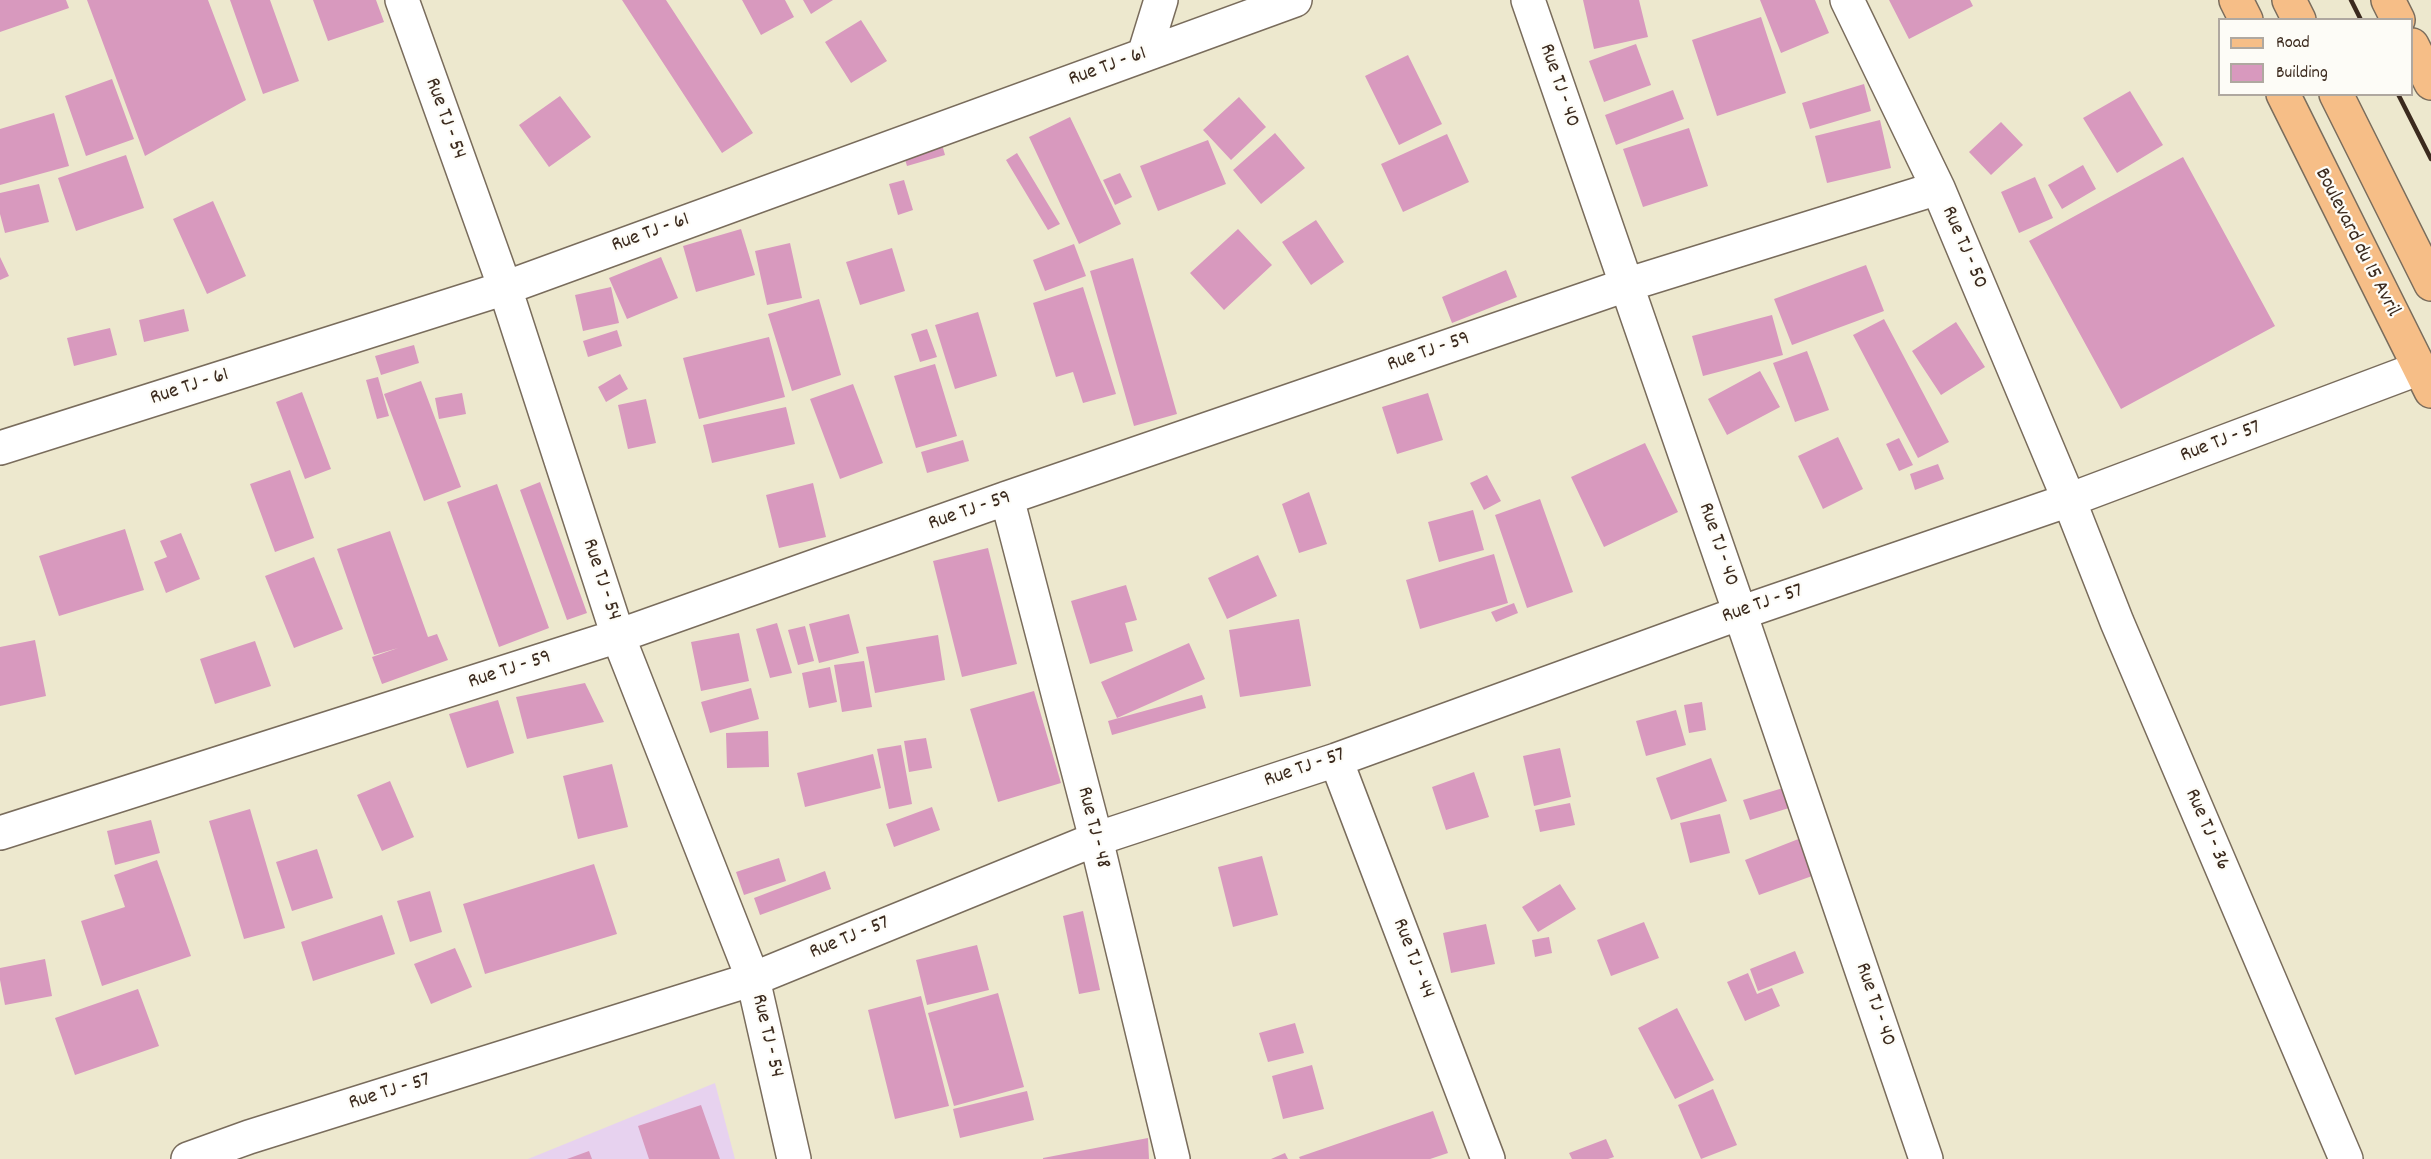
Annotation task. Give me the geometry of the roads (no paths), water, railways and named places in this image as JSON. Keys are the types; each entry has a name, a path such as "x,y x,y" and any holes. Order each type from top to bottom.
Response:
{"main road":[{"path":"2236,0 2245,18"},
{"path":"2289,0 2298,18"},
{"path":"2388,0 2397,18"},
{"path":"2413,47 2431,83"},
{"name":"Boulevard du 15 Avril","path":"2284,96 2425,380"},
{"path":"2337,96 2431,284"}],"street":[{"name":"Rue TJ - 54","path":"402,0 505,288 618,636 753,979 794,1159"},
{"path":"1144,55 1161,0"},
{"name":"Rue TJ - 61","path":"0,448 505,288 1295,0"},
{"name":"Rue TJ - 40","path":"1528,0 1926,1159"},
{"name":"Rue TJ - 50","path":"1847,0 1938,188 2069,500"},
{"name":"Rue TJ - 59","path":"0,833 618,636 1007,498 1626,285 1938,188"},
{"name":"Rue TJ - 57","path":"188,1159 254,1148 753,979 1096,839 1336,760 1740,613 2425,380"},
{"name":"Rue TJ - 48","path":"1007,498 1096,839 1173,1159"},
{"name":"Rue TJ - 36","path":"2069,500 2117,622 2346,1159"},
{"name":"Rue TJ - 44","path":"1336,760 1488,1159"}],"railway":[{"path":"2351,0 2360,18"},
{"path":"2399,96 2431,159"}]}
